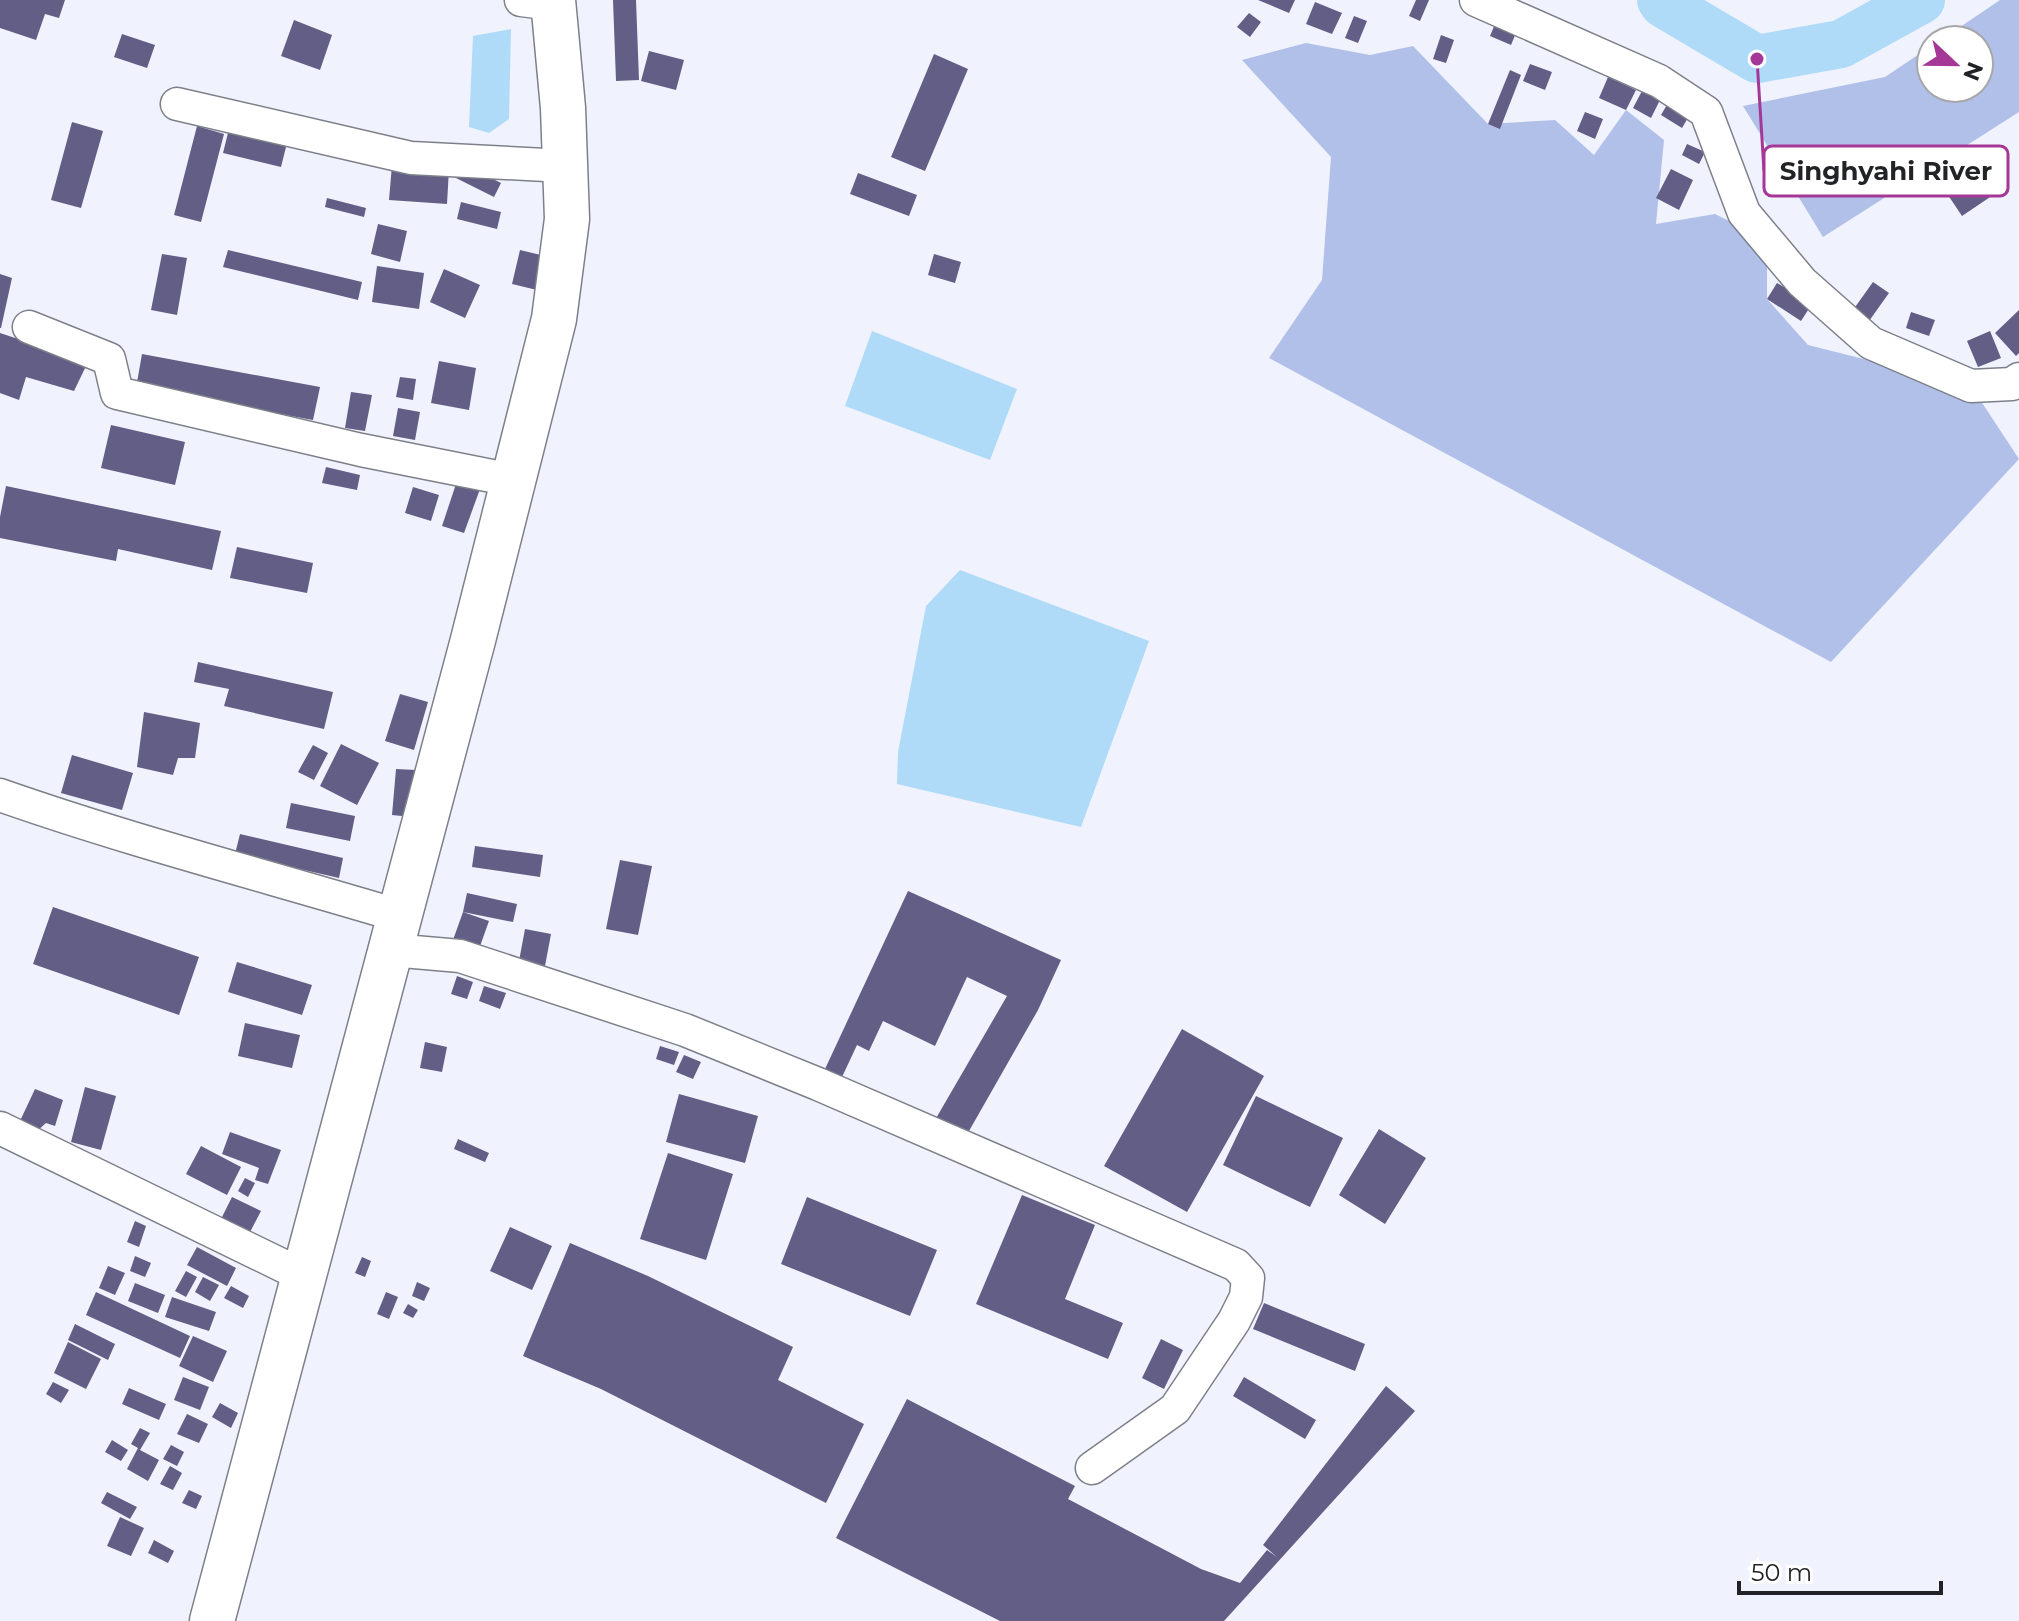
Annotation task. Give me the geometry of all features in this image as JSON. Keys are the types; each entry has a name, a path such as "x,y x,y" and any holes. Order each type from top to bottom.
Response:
{"main road":[{"path":"212,1621 473,640 554,319 567,219 563,108 542,1"}],"street":[{"path":"1476,0 1659,81 1706,112 1744,213 1802,282 1871,343 1971,386 2012,384 2019,379"},
{"path":"177,104 411,158 565,166"},
{"path":"29,327 109,359 117,393 361,450 512,480"},
{"path":"0,795 89,826 221,862 396,933 685,1030 818,1084 1236,1265 1248,1278 1246,1297 1234,1321 1175,1409 1092,1468"},
{"path":"0,1128 304,1276"}],"shaded area":[{"path":"2000,0 2019,0 2019,112 1823,237 1743,106 1885,77 1915,57 1915,104 1995,104 1995,24 1965,24"},
{"path":"511,29 509,119 489,133 469,127 473,36"},
{"path":"1306,43 1370,55 1413,46 1488,124 1555,120 1594,155 1626,110 1664,140 1656,224 1715,214 1767,240 1767,299 1808,345 1971,386 2019,459 1831,662 1269,358 1322,280 1331,157 1242,60"},
{"path":"872,331 1017,389 990,460 845,406"},
{"path":"960,570 1149,641 1081,827 897,784 898,752 926,606"}],"building":[{"path":"0,0 65,0 59,18 45,14 36,40 0,28"},
{"path":"613,0 636,0 639,80 616,81"},
{"path":"1258,0 1295,0 1289,13"},
{"path":"1416,0 1429,0 1420,21 1409,16"},
{"path":"1315,2 1342,13 1332,34 1306,24"},
{"path":"1249,13 1261,22 1250,37 1237,27"},
{"path":"1354,16 1367,21 1358,43 1345,38"},
{"path":"294,20 332,35 320,70 281,56"},
{"path":"1495,24 1516,33 1511,45 1490,36"},
{"path":"122,34 155,45 147,68 114,57"},
{"path":"1441,35 1454,40 1446,63 1433,59"},
{"path":"649,51 684,60 676,90 641,81"},
{"path":"934,54 968,69 925,171 891,157"},
{"path":"1530,64 1552,72 1545,90 1523,81"},
{"path":"1510,70 1521,75 1500,129 1488,124"},
{"path":"1608,77 1636,90 1626,110 1599,98"},
{"path":"1642,91 1660,100 1651,118 1633,108"},
{"path":"1668,103 1689,116 1682,128 1661,115"},
{"path":"1585,112 1603,119 1595,139 1577,131"},
{"path":"72,122 103,131 81,208 51,200"},
{"path":"230,125 288,139 281,167 223,153"},
{"path":"197,126 224,134 201,222 174,215"},
{"path":"1687,144 1705,152 1699,164 1682,155"},
{"path":"457,161 501,183 494,197 450,175"},
{"path":"392,165 449,169 447,204 389,200"},
{"path":"1988,168 2002,189 1962,216 1948,195"},
{"path":"1671,169 1693,180 1679,210 1656,198"},
{"path":"858,173 917,195 909,216 850,194"},
{"path":"327,198 366,208 364,217 325,207"},
{"path":"461,202 501,212 497,229 457,219"},
{"path":"378,224 407,231 400,262 371,254"},
{"path":"228,250 362,282 358,300 223,267"},
{"path":"520,250 545,256 537,290 512,284"},
{"path":"162,254 187,258 177,315 151,310"},
{"path":"934,254 961,262 955,283 928,275"},
{"path":"377,266 424,273 419,309 372,302"},
{"path":"444,269 480,285 465,318 430,302"},
{"path":"0,274 12,278 1,328 0,328"},
{"path":"1873,282 1889,293 1869,321 1853,310"},
{"path":"1777,283 1812,304 1801,321 1767,299"},
{"path":"2019,310 2019,353 2016,356 1995,333"},
{"path":"1911,312 1935,320 1929,336 1906,328"},
{"path":"1990,331 2001,358 1978,367 1967,341"},
{"path":"0,333 88,362 74,391 26,377 19,400 0,393"},
{"path":"142,354 320,387 313,420 136,388"},
{"path":"439,361 476,368 469,410 431,403"},
{"path":"400,377 416,379 413,400 396,397"},
{"path":"351,392 372,395 365,431 345,428"},
{"path":"398,408 420,412 415,440 393,436"},
{"path":"111,425 185,442 175,485 101,468"},
{"path":"326,467 360,475 357,490 322,483"},
{"path":"457,481 480,489 464,533 442,526"},
{"path":"6,486 221,531 212,570 118,549 116,561 0,538 0,517"},
{"path":"413,487 439,495 431,521 405,513"},
{"path":"237,547 313,563 307,593 230,578"},
{"path":"198,662 333,692 324,729 224,706 229,689 194,682"},
{"path":"400,694 428,702 414,750 385,741"},
{"path":"144,712 200,723 195,758 178,758 173,775 137,767"},
{"path":"341,744 379,763 357,805 320,786"},
{"path":"313,745 328,753 314,780 298,772"},
{"path":"72,755 133,773 122,810 61,793"},
{"path":"396,769 416,770 412,817 392,815"},
{"path":"291,803 355,816 350,841 286,828"},
{"path":"240,834 343,858 339,878 235,854"},
{"path":"475,846 543,855 540,877 472,867"},
{"path":"620,860 652,866 638,935 606,929"},
{"path":"908,891 1061,960 1038,1010 965,1138 935,1120 1007,996 967,977 935,1046 883,1021 869,1051 857,1045 835,1092 818,1084"},
{"path":"467,893 517,904 513,922 463,912"},
{"path":"53,907 199,957 179,1015 33,964"},
{"path":"463,912 489,921 479,949 453,940"},
{"path":"525,929 551,934 545,966 519,961"},
{"path":"237,962 312,985 302,1015 228,992"},
{"path":"457,976 473,982 467,999 451,994"},
{"path":"484,986 506,993 500,1009 479,1001"},
{"path":"245,1023 300,1035 292,1068 238,1056"},
{"path":"1182,1029 1264,1076 1187,1212 1104,1166"},
{"path":"425,1042 447,1047 442,1072 420,1068"},
{"path":"660,1046 679,1052 674,1065 656,1059"},
{"path":"684,1055 701,1062 693,1079 676,1072"},
{"path":"85,1087 116,1096 101,1150 71,1142"},
{"path":"35,1089 63,1100 55,1126 46,1123 36,1132 20,1121"},
{"path":"679,1094 758,1116 745,1163 666,1142"},
{"path":"1256,1096 1343,1138 1310,1207 1223,1165"},
{"path":"1379,1129 1426,1158 1385,1224 1339,1195"},
{"path":"230,1132 281,1150 268,1184 255,1180 259,1168 222,1154"},
{"path":"458,1139 489,1153 485,1162 454,1149"},
{"path":"201,1146 241,1167 227,1195 186,1174"},
{"path":"668,1153 733,1174 706,1260 640,1239"},
{"path":"245,1178 255,1183 248,1197 238,1191"},
{"path":"1022,1195 1095,1225 1065,1299 1123,1323 1108,1359 976,1304"},
{"path":"232,1197 261,1211 249,1234 221,1219"},
{"path":"807,1197 937,1250 910,1316 781,1264"},
{"path":"135,1221 146,1226 139,1247 127,1242"},
{"path":"510,1227 552,1246 532,1290 490,1271"},
{"path":"570,1243 648,1276 793,1347 778,1380 864,1424 826,1503 601,1389 523,1356"},
{"path":"197,1247 236,1268 227,1286 187,1265"},
{"path":"135,1256 151,1263 145,1277 130,1271"},
{"path":"362,1257 371,1261 365,1277 355,1273"},
{"path":"108,1266 125,1273 115,1295 99,1288"},
{"path":"186,1271 197,1277 186,1297 175,1291"},
{"path":"203,1277 219,1285 210,1301 195,1292"},
{"path":"417,1282 430,1288 424,1301 412,1296"},
{"path":"135,1283 165,1295 158,1313 128,1301"},
{"path":"231,1286 249,1296 243,1308 224,1298"},
{"path":"96,1292 190,1336 180,1358 86,1315"},
{"path":"386,1292 398,1297 389,1319 377,1314"},
{"path":"172,1297 216,1312 209,1331 165,1317"},
{"path":"1264,1303 1365,1344 1355,1371 1253,1329"},
{"path":"408,1304 418,1310 413,1318 403,1313"},
{"path":"75,1324 115,1344 108,1360 68,1340"},
{"path":"193,1336 227,1351 213,1382 179,1366"},
{"path":"1161,1339 1183,1350 1164,1389 1142,1378"},
{"path":"68,1342 101,1359 86,1389 54,1373"},
{"path":"183,1377 209,1387 200,1410 174,1400"},
{"path":"1244,1377 1316,1420 1305,1439 1233,1396"},
{"path":"53,1382 69,1390 61,1403 46,1394"},
{"path":"1386,1386 1415,1411 1224,1621 1000,1621 836,1538 907,1399 1075,1486 1068,1499 1201,1569 1240,1583 1267,1550 1277,1557 1263,1545"},
{"path":"129,1388 166,1404 159,1420 122,1404"},
{"path":"220,1403 238,1413 231,1428 212,1417"},
{"path":"187,1414 208,1424 199,1443 177,1434"},
{"path":"140,1428 150,1433 140,1450 159,1460 148,1481 127,1469 138,1448 131,1444"},
{"path":"112,1440 128,1450 121,1461 105,1452"},
{"path":"171,1445 184,1452 177,1466 163,1459"},
{"path":"170,1466 182,1473 173,1490 160,1484"},
{"path":"189,1490 202,1496 196,1509 182,1503"},
{"path":"107,1492 137,1507 130,1519 101,1503"},
{"path":"120,1517 144,1528 131,1556 107,1546"},
{"path":"154,1540 174,1551 168,1563 148,1553"}],"waterway":[{"path":"1661,0 1757,59 1841,44 1921,0"}],"place":[{"name":"Singhyahi River","path":"1757,59"}]}
